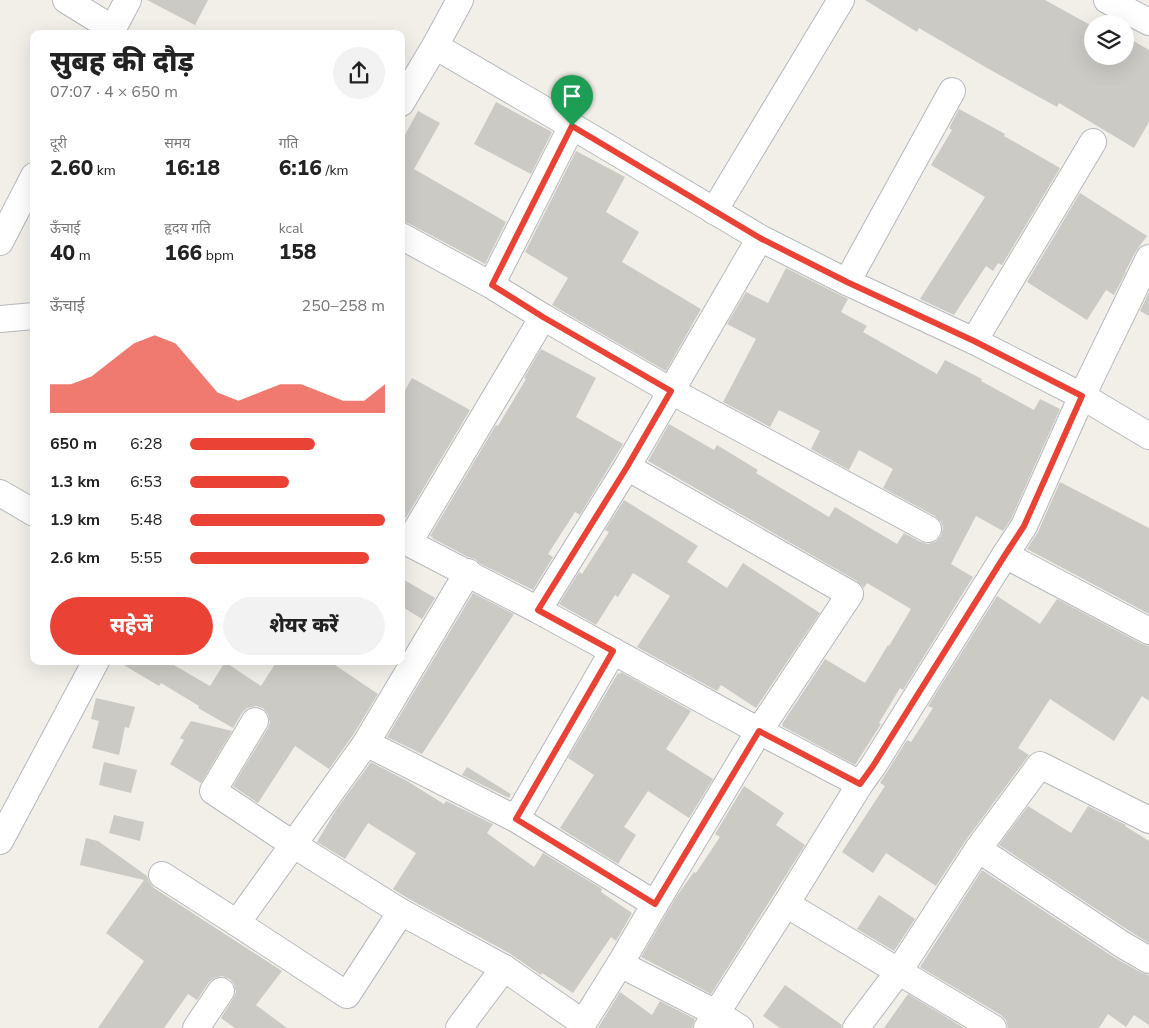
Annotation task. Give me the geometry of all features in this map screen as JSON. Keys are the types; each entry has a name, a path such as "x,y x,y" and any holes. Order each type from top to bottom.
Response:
{"street":[{"path":"66,0 108,30"},
{"path":"112,30 128,0"},
{"path":"405,96 460,0"},
{"path":"714,211 841,0"},
{"path":"1107,0 1149,22"},
{"path":"435,46 760,238 847,282 974,341 1082,396 1148,434"},
{"path":"847,282 952,91"},
{"path":"492,285 572,126"},
{"path":"974,341 1093,142"},
{"path":"0,242 30,184"},
{"path":"405,238 492,285 543,317 671,391 928,529"},
{"path":"538,610 627,467 760,238"},
{"path":"711,1020 1024,526 1082,396 1149,258"},
{"path":"0,319 30,316"},
{"path":"543,317 405,540 468,572 860,784"},
{"path":"255,721 213,791 294,845 401,912 504,968 582,1025 759,731 850,594 627,467"},
{"path":"0,493 30,510"},
{"path":"1005,555 1149,631"},
{"path":"237,923 366,743 468,572"},
{"path":"516,819 613,651"},
{"path":"0,841 94,665"},
{"path":"366,743 516,819 655,904"},
{"path":"856,1028 899,971 978,849 1040,765 1149,820"},
{"path":"978,849 1123,945 1149,960"},
{"path":"162,875 347,995 401,912"},
{"path":"786,904 993,1028"},
{"path":"620,964 711,1020 740,1028"},
{"path":"459,1028 504,968"},
{"path":"196,1028 221,991"}],"building":[{"path":"147,0 208,0 195,25"},
{"path":"865,0 1045,0 1084,22 1084,65 1134,65 1134,41 1149,50 1149,122 1134,148 1059,103 1057,107 919,28 917,32"},
{"path":"496,102 552,132 531,174 474,144"},
{"path":"959,109 1005,134 1004,136 1060,168 1002,265 998,263 993,271 986,266 954,315 920,299 985,197 931,165 952,130 949,128"},
{"path":"418,111 440,123 414,169 506,222 485,264 405,222 405,135"},
{"path":"576,151 625,177 606,212 639,232 622,262 701,309 666,371 552,305 568,278 525,252"},
{"path":"1080,193 1147,236 1136,251 1114,295 1106,290 1087,320 1027,282"},
{"path":"786,268 848,299 841,312 867,326 863,332 937,374 945,360 982,379 981,381 1034,410 1040,399 1060,409 1011,519 1003,531 976,516 951,564 973,577 903,690 900,688 879,723 881,724 855,765 782,726 782,724 825,659 865,683 911,609 867,583 864,588 857,581 648,461 669,424 714,450 717,445 758,470 756,473 829,517 835,507 897,544 904,533 928,544 935,542 941,536 943,528 941,522 935,516 883,488 893,469 859,450 849,470 811,449 820,431 779,410 770,427 723,402 756,339 727,324 746,292 768,303"},
{"path":"1149,292 1149,316 1140,311"},
{"path":"541,349 596,378 576,417 623,444 580,515 575,512 548,554 553,557 533,590 430,536 496,425 498,426 526,379 524,378"},
{"path":"412,378 470,410 405,519 405,390"},
{"path":"1060,482 1149,528 1149,614 1027,549 1038,532"},
{"path":"624,500 698,546 687,562 727,588 743,563 820,613 756,708 721,685 717,691 637,647 670,596 633,573 618,597 615,595 596,625 559,604 579,572 582,574 609,532 605,530"},
{"path":"405,580 435,598 422,619 405,608"},
{"path":"473,593 514,614 422,754 387,737"},
{"path":"997,596 1040,624 1057,599 1149,646 1149,701 1142,696 1114,741 1050,699 1018,748 1029,755 966,840 936,886 886,853 873,873 842,852 885,786 880,783 907,740 911,742 933,708 928,706"},
{"path":"124,665 174,665 210,686 223,665 230,665 261,686 274,665 335,665 378,694 329,769 295,746 258,803 233,786 268,728 270,722 268,714 263,708 256,706 247,708 233,728 198,708 199,706 161,683 159,686"},
{"path":"621,672 691,711 666,749 713,779 689,818 648,791 624,827 636,835 618,864 560,828 594,775 568,758 618,673 620,674"},
{"path":"96,698 135,707 129,728 125,727 119,755 92,748 99,721 91,719"},
{"path":"191,721 232,731 201,783 170,764 184,740 180,738"},
{"path":"104,762 137,770 131,793 99,785"},
{"path":"371,762 444,804 446,801 493,824 487,833 534,867 543,853 602,889 601,892 632,913 616,941 611,937 573,993 542,973 541,975 509,953 393,889 416,853 368,823 345,859 317,842 336,810"},
{"path":"467,767 511,794 509,798 462,775"},
{"path":"744,786 784,813 776,825 805,845 711,994 641,957 676,897 694,872 696,873 720,837 715,834"},
{"path":"1028,806 1071,833 1088,806 1126,825 1149,841 1149,943 999,845"},
{"path":"114,815 144,822 140,841 109,833"},
{"path":"86,838 98,841 147,876 154,888 282,971 256,1005 287,1028 235,1028 221,1018 236,992 234,984 230,979 222,976 214,978 209,982 197,1000 188,994 164,1028 98,1028 144,961 106,933 144,880 80,865"},
{"path":"982,870 1115,958 1149,975 1149,1025 1134,1015 1126,1027 1108,1014 1099,1028 1008,1028 1006,1020 1001,1015 920,967"},
{"path":"879,895 915,919 894,951 857,929"},
{"path":"785,985 842,1025 841,1028 780,1028 763,1016"},
{"path":"620,992 652,1015 660,1001 695,1019 692,1028 598,1028"},
{"path":"908,994 964,1028 884,1028"}],"route":[{"path":"572,126 760,238 847,282 974,341 1082,396 1024,526 860,784 759,731 655,904 516,819 613,651 538,610 627,467 671,391 543,317 492,285 572,126"}]}
